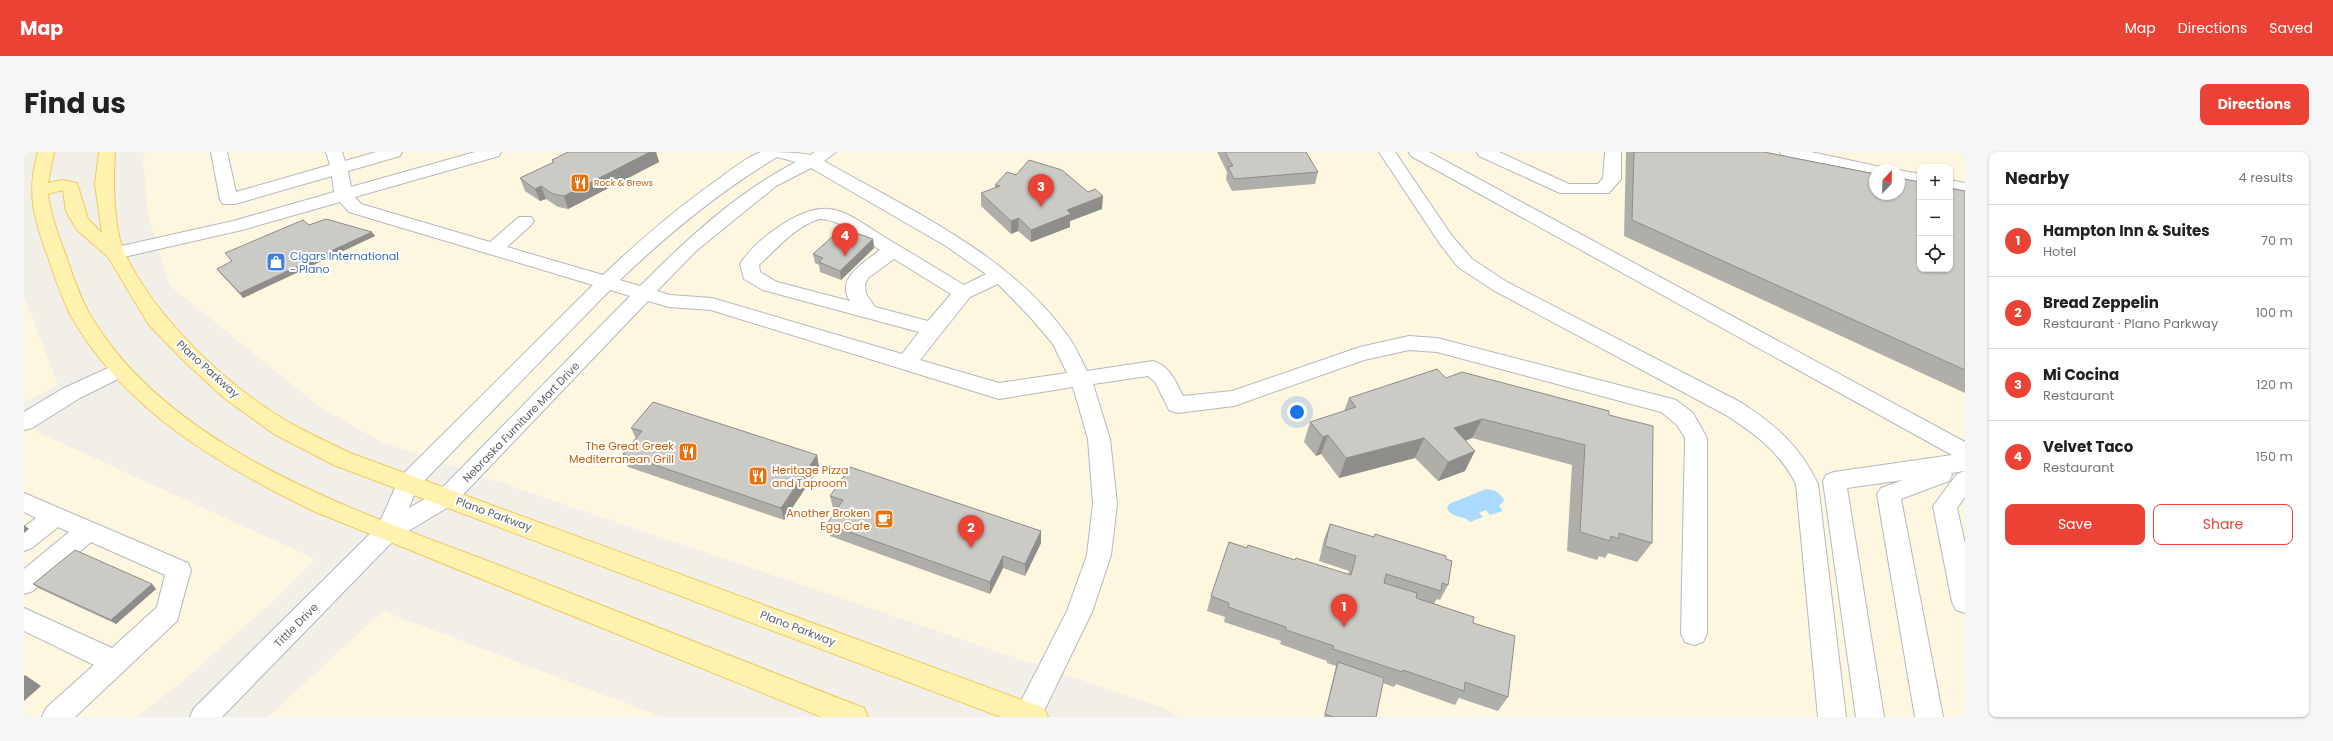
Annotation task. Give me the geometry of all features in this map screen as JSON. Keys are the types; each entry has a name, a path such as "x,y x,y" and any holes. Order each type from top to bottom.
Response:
{"main road":[{"path":"46,152 39,191 42,215 72,297 98,344 119,370 154,404 196,438 234,461 319,504 854,717"},
{"name":"Plano Parkway","path":"108,152 104,184 108,221 114,253 156,320 191,356 232,393 296,435 342,459 1030,716"},
{"path":"39,191 62,185 71,187 72,205 81,225 114,253"}],"street":[{"path":"219,152 229,200 337,160 394,152"},
{"path":"114,253 236,226 493,152"},
{"path":"387,532 408,483 607,282 652,239 697,202 738,173 775,152 815,155 1000,274 1038,313 1061,342 1081,380 1099,439 1105,504 1098,555 1079,612 1030,716"},
{"path":"1387,152 1446,240 1465,263 1500,286 1734,409 1765,429 1798,464 1807,484 1832,717"},
{"path":"1417,152 1965,452"},
{"path":"1485,152 1566,189 1586,190 1603,189 1612,179 1613,152"},
{"path":"1788,152 1869,169"},
{"name":"Nebraska Furniture Mart Drive","path":"387,532 447,497 646,294 689,247 770,182 815,155"},
{"path":"337,160 343,194 355,208 669,301 712,304 999,391 1081,380 1153,368 1163,378 1177,405 1226,399 1360,354 1409,343 1437,345 1668,406 1685,419 1696,438 1694,634"},
{"path":"1905,176 1917,178"},
{"path":"1953,186 1965,188"},
{"path":"932,330 770,286 751,276 749,264 792,226 811,216 829,214 844,220 963,293"},
{"path":"494,248 525,221"},
{"path":"868,312 856,295 854,284 861,274 893,250"},
{"path":"907,362 963,293 1000,274"},
{"path":"770,321 793,292"},
{"path":"24,422 72,394 119,370"},
{"path":"1870,717 1834,481 1965,462"},
{"path":"1930,717 1889,494 1965,466"},
{"path":"1965,480 1945,506 1965,602"},
{"path":"24,502 179,570 168,613 56,717"},
{"path":"24,540 55,516"},
{"path":"24,584 88,530"},
{"name":"Tittle Drive","path":"204,717 387,532"},
{"path":"24,619 115,662"}],"shaded area":[{"path":"145,152 1965,152 1965,717 1179,717 1161,707 381,442 319,406 170,286 148,215 143,160"},
{"path":"24,296 58,385 24,402"},
{"path":"24,426 315,559 270,604 184,680 137,717 24,717"},
{"path":"383,611 662,717 268,717"}],"water":[{"path":"1486,489 1501,495 1504,501 1499,506 1503,511 1490,515 1486,510 1479,513 1483,517 1470,522 1465,518 1456,516 1447,509 1449,504"}],"building":[{"path":"568,152 650,152 564,196 553,194 541,186 535,189 520,178 554,162 552,160"},
{"path":"1225,152 1306,152 1318,172 1234,179 1228,167 1233,166"},
{"path":"1634,152 1764,152 1869,173 1869,200 1905,200 1905,179 1917,181 1917,272 1953,272 1953,189 1965,191 1965,370 1632,220"},
{"path":"1029,160 1062,170 1088,192 1095,189 1103,196 1067,210 1071,214 1031,230 1019,218 1011,221 981,193 1000,186 995,185 1007,172 1016,175"},
{"name":"Cigars International - Plano","path":"326,219 372,232 240,293 217,269 232,261 225,253 303,220 309,225"},
{"path":"842,228 873,239 840,271 819,262 823,258 813,254"},
{"path":"1437,369 1446,378 1462,372 1609,411 1609,415 1653,426 1652,543 1619,533 1619,539 1611,536 1610,541 1580,532 1585,445 1482,419 1454,428 1475,451 1448,462 1424,438 1346,458 1328,435 1323,437 1310,422 1356,407 1349,398"},
{"path":"653,402 817,455 781,508 623,454 642,431 631,428"},
{"path":"850,467 1041,531 1025,564 1003,556 990,582 827,524 843,500 830,496"},
{"path":"1330,524 1374,537 1375,534 1446,556 1446,559 1452,561 1448,585 1442,583 1441,591 1386,574 1384,583 1417,593 1416,598 1474,617 1473,623 1515,636 1508,697 1465,682 1464,691 1403,670 1402,672 1333,649 1334,646 1286,630 1286,627 1228,607 1229,603 1211,596 1229,542 1247,548 1248,545 1295,560 1296,558 1351,575 1356,556 1325,546"},
{"path":"75,550 152,584 111,620 33,584"},
{"path":"1338,662 1384,678 1376,717 1333,717 1325,714"}],"place":[{"name":"Rock & Brews","path":"580,183"},
{"name":"Mi Cocina","path":"1041,207"},
{"name":"Velvet Taco","path":"845,256"},
{"name":"Cigars International - Plano","path":"276,262"},
{"name":"The Great Greek Mediterranean Grill","path":"688,452"},
{"name":"Heritage Pizza and Taproom","path":"758,476"},
{"name":"Another Broken Egg Cafe","path":"884,519"},
{"name":"Bread Zeppelin","path":"971,548"},
{"name":"Hampton Inn & Suites","path":"1344,627"}]}
